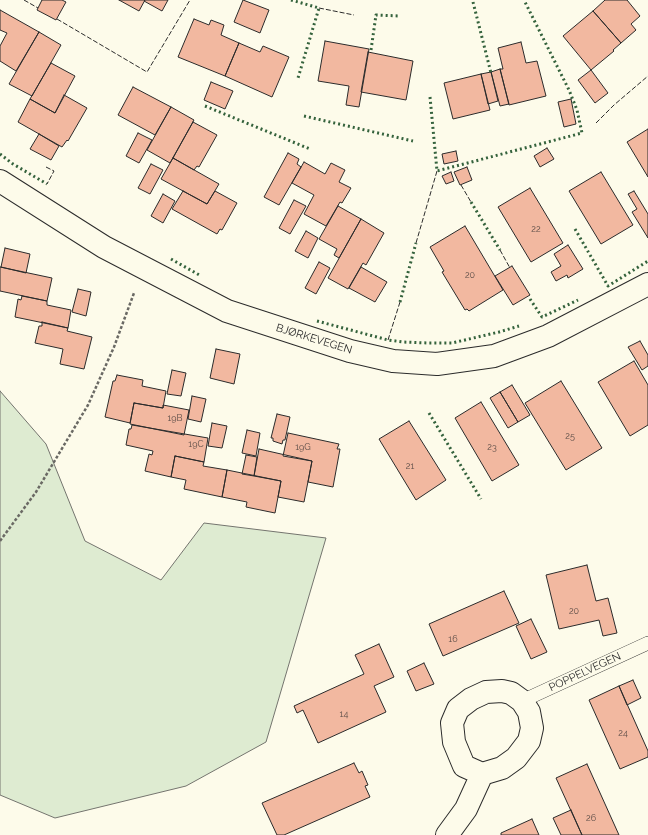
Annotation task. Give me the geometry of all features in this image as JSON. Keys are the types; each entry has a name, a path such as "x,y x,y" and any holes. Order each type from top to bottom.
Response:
{"street":[{"name":"BJØRKEVEGEN","path":"0,181 104,247 227,311 350,351 393,361 436,364 494,356 548,336 648,284"},
{"path":"502,691 511,693 522,701 529,712 532,728 529,741 516,758 502,768 482,774 464,766 454,742 452,723 458,709 471,699 486,692 502,691"},
{"path":"447,835 466,809 482,774"}],"lane":[{"name":"POPPELVEGEN","path":"522,701 648,643"}],"path":[{"path":"0,541 36,492 88,404 117,340 132,301 142,267"}],"green space":[{"path":"0,391 46,444 85,541 161,580 204,523 326,538 266,742 186,786 55,818 0,795"}],"building":[{"path":"42,0 62,0 66,2 56,20 37,10"},
{"path":"119,0 145,0 139,11"},
{"path":"168,0 162,11 144,1"},
{"path":"243,0 269,10 260,33 234,22"},
{"path":"605,0 627,0 640,16 631,24 636,30 621,43 593,11"},
{"path":"0,10 39,32 16,71 0,61 0,46 7,33 0,30"},
{"path":"593,11 621,43 613,50 614,51 591,70 563,36"},
{"path":"194,19 209,25 211,20 224,25 221,35 239,43 225,76 178,57"},
{"path":"39,32 61,45 32,96 9,84"},
{"path":"325,41 369,49 359,107 346,105 349,86 318,81"},
{"path":"521,42 526,63 537,61 546,96 509,105 500,69 503,69 498,48"},
{"path":"239,43 260,52 263,46 289,57 272,97 225,76"},
{"path":"368,52 413,61 406,100 361,92"},
{"path":"51,63 75,76 55,113 30,99"},
{"path":"500,69 509,104 500,106 491,72"},
{"path":"591,70 608,93 595,103 578,80"},
{"path":"491,72 498,101 488,104 481,74"},
{"path":"481,74 490,110 453,119 444,83"},
{"path":"211,82 233,91 225,109 204,100"},
{"path":"133,87 171,107 155,135 118,115"},
{"path":"64,95 87,108 68,141 67,140 62,147 18,122 30,99 55,113"},
{"path":"571,99 576,124 564,127 558,102"},
{"path":"171,107 194,120 170,163 147,150"},
{"path":"193,122 217,135 199,167 197,166 194,170 173,158"},
{"path":"648,129 648,177 627,142"},
{"path":"138,133 152,140 139,163 126,156"},
{"path":"39,134 59,146 51,160 30,149"},
{"path":"547,148 554,159 540,167 534,156"},
{"path":"456,151 458,161 444,164 442,154"},
{"path":"288,153 299,159 297,164 301,167 279,205 264,197"},
{"path":"173,158 219,184 207,204 161,179"},
{"path":"304,162 325,174 331,163 345,170 339,182 351,188 342,203 340,202 326,226 304,214 314,195 292,183"},
{"path":"151,164 163,170 150,194 138,188"},
{"path":"467,167 472,180 460,185 454,172"},
{"path":"451,172 454,181 446,184 442,176"},
{"path":"601,172 633,225 601,244 569,191"},
{"path":"530,188 563,243 531,262 498,207"},
{"path":"183,191 207,204 215,191 237,203 222,230 220,229 217,234 172,209"},
{"path":"634,191 648,214 648,238 632,212 637,209 628,194"},
{"path":"163,194 175,201 163,223 151,216"},
{"path":"294,200 306,206 290,234 279,228"},
{"path":"338,206 361,219 339,258 334,255 337,249 319,239"},
{"path":"361,219 384,233 366,265 363,263 348,289 328,278"},
{"path":"465,226 503,290 469,311 467,309 465,310 442,272 444,271 430,247"},
{"path":"306,231 318,238 308,258 295,251"},
{"path":"568,245 583,269 568,278 567,275 556,281 551,272 561,266 554,254"},
{"path":"5,248 30,254 26,273 1,267"},
{"path":"319,262 330,268 316,294 305,288"},
{"path":"512,266 530,295 513,305 495,276"},
{"path":"0,267 52,278 47,301 0,291"},
{"path":"361,267 387,282 375,302 349,288"},
{"path":"78,289 91,292 86,316 72,312"},
{"path":"22,296 47,301 47,305 71,310 68,328 15,317 18,299 21,300"},
{"path":"42,322 68,328 67,331 92,337 84,369 60,364 63,349 35,343 39,326 42,326"},
{"path":"640,341 648,355 648,366 642,370 628,347"},
{"path":"216,349 240,354 234,384 210,378"},
{"path":"634,361 648,385 648,425 630,436 598,382"},
{"path":"172,370 186,373 181,396 167,394"},
{"path":"117,375 143,380 142,386 166,391 163,408 134,403 130,423 105,417 113,381 115,381"},
{"path":"561,381 602,448 566,470 525,403"},
{"path":"512,385 530,415 518,422 500,392"},
{"path":"500,392 518,422 508,428 490,398"},
{"path":"192,396 206,399 201,422 188,419"},
{"path":"481,402 519,465 492,481 455,418"},
{"path":"134,403 163,408 163,405 189,410 184,435 130,424"},
{"path":"277,414 290,417 285,440 283,440 282,444 273,441 273,438 271,438"},
{"path":"409,421 446,480 416,500 379,439"},
{"path":"212,423 227,426 222,448 208,446"},
{"path":"132,425 208,438 204,462 175,456 171,477 145,471 149,454 152,455 153,451 126,445 129,429 131,429"},
{"path":"247,430 260,433 256,456 242,453"},
{"path":"288,433 339,444 337,449 340,449 333,487 308,482 312,461 283,456"},
{"path":"259,449 312,461 304,502 278,497 281,481 254,476"},
{"path":"246,455 257,457 254,476 242,474"},
{"path":"175,456 204,462 203,466 227,470 222,497 184,489 186,480 171,477"},
{"path":"227,470 281,481 275,513 246,507 247,502 222,497"},
{"path":"587,565 596,601 608,598 617,633 603,636 599,620 559,629 546,575"},
{"path":"504,591 519,623 443,656 429,624"},
{"path":"531,619 547,652 531,659 516,626"},
{"path":"379,644 394,677 374,686 386,712 318,743 303,710 297,713 294,706 364,674 355,655"},
{"path":"424,663 434,684 416,691 407,671"},
{"path":"633,680 641,698 627,705 619,686"},
{"path":"619,686 648,751 648,757 620,769 589,700"},
{"path":"354,763 359,773 362,771 368,785 365,786 370,797 284,835 277,835 262,803"},
{"path":"587,764 619,835 582,835 556,778"},
{"path":"571,810 582,835 561,835 553,818"},
{"path":"532,819 539,835 501,835 501,833"}],"hedge":[{"path":"291,0 319,8 298,78"},
{"path":"430,97 437,171 582,133 577,110 569,90 524,0"},
{"path":"473,2 491,73"},
{"path":"371,50 376,15 400,16"},
{"path":"205,106 310,149"},
{"path":"304,116 413,141"},
{"path":"0,154 13,164 47,184"},
{"path":"471,202 500,250"},
{"path":"575,229 608,286 648,261"},
{"path":"400,302 416,243"},
{"path":"171,259 201,276"},
{"path":"530,299 542,317 578,300"},
{"path":"317,321 388,340 429,343 452,343 519,326"},
{"path":"429,413 481,499"}],"fence":[{"path":"24,0 38,8"},
{"path":"57,19 147,72 190,0"},
{"path":"319,8 354,15"},
{"path":"596,123 614,105 648,76"},
{"path":"46,167 54,171 47,184"},
{"path":"416,243 437,171"},
{"path":"461,185 471,202"},
{"path":"500,250 510,268"},
{"path":"388,340 400,302"}]}
